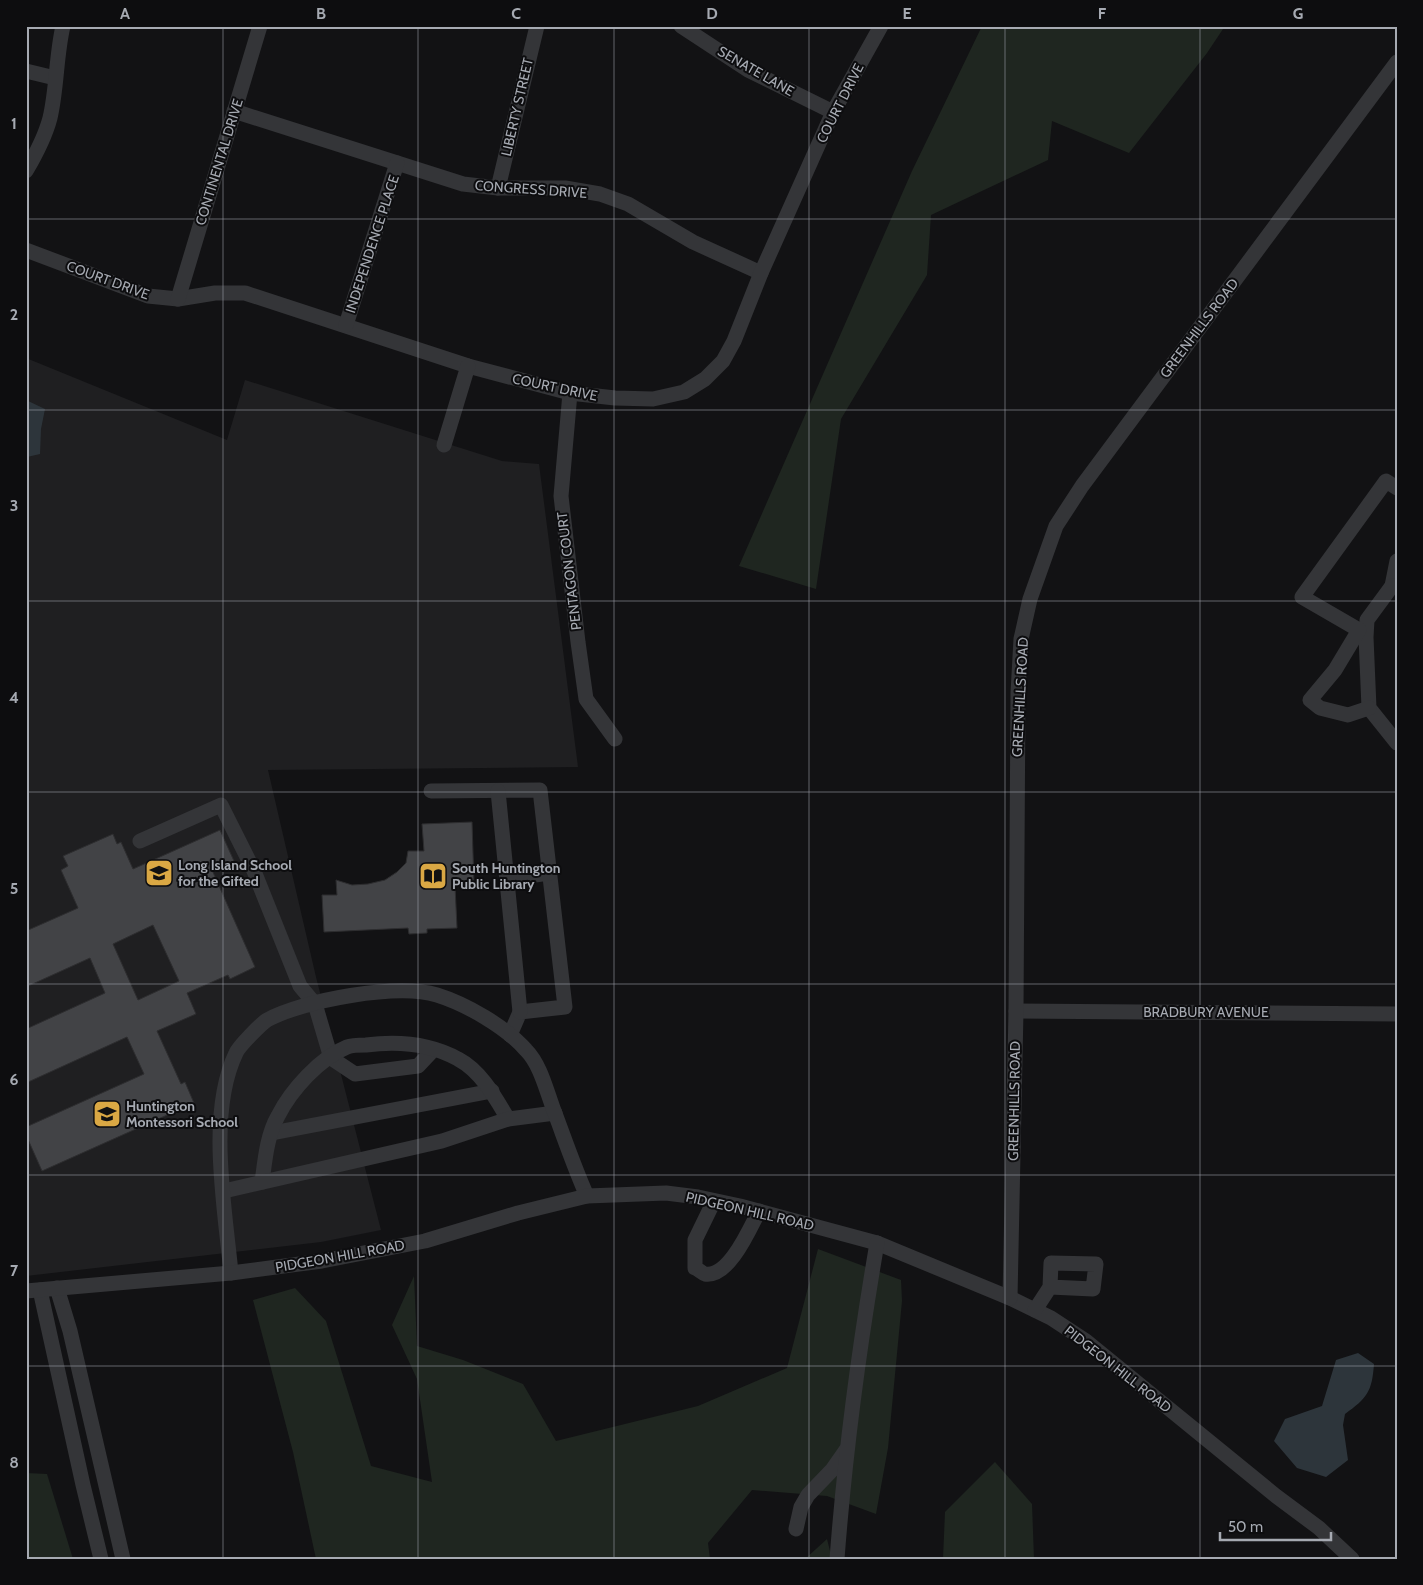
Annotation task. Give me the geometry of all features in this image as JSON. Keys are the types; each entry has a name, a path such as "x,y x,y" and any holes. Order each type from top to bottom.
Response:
{"street":[{"path":"26,171 41,146 50,118 64,26"},
{"name":"CONTINENTAL DRIVE","path":"178,299 260,26"},
{"name":"COURT DRIVE","path":"26,250 148,296 178,299 215,293 245,293 468,366 570,393 615,398 653,399 684,392 705,379 723,361 734,341 761,272 833,112 880,26"},
{"name":"SENATE LANE","path":"684,27 748,70 833,112"},
{"name":"LIBERTY STREET","path":"498,188 530,28"},
{"name":"GREENHILLS ROAD","path":"1010,1298 1016,1011 1018,693 1022,639 1030,599 1056,526 1082,486 1397,62"},
{"path":"26,71 55,78"},
{"name":"CONGRESS DRIVE","path":"234,111 463,184 498,188 565,188 600,194 628,204 693,242 761,272"},
{"name":"INDEPENDENCE PLACE","path":"346,325 397,163"},
{"path":"444,445 468,366"},
{"name":"PENTAGON COURT","path":"570,393 561,496 578,642 586,700 615,739"},
{"path":"1369,708 1348,715 1320,708 1310,700 1335,670 1359,630 1302,596 1386,481 1397,488"},
{"path":"1397,561 1394,586 1367,620 1369,708 1397,743"},
{"path":"498,790 520,1012 510,1035"},
{"path":"431,791 540,790 565,1008 520,1012"},
{"path":"140,841 221,804 254,871 300,986 315,1004 331,1058 355,1074 418,1066 433,1050"},
{"path":"507,879 549,873"},
{"path":"231,1273 220,1123 225,1085 237,1051 266,1021 341,997 398,991 436,995 475,1012 502,1028 527,1050 544,1082 587,1196"},
{"name":"BRADBURY AVENUE","path":"1016,1011 1397,1014"},
{"path":"262,1182 277,1117 296,1088 314,1069 348,1047 391,1042 416,1044 458,1059 476,1073 492,1091 508,1119"},
{"path":"272,1133 492,1091"},
{"path":"224,1190 442,1141 508,1119 555,1113"},
{"name":"PIDGEON HILL ROAD","path":"33,1291 231,1273 322,1260 425,1241 518,1213 587,1196 666,1193 714,1201 759,1211 877,1243 1035,1310 1086,1341 1276,1496 1319,1528 1352,1559"},
{"path":"714,1201 695,1240 695,1268 705,1274 718,1272 734,1257 759,1211"},
{"path":"837,1559 862,1326 877,1243"},
{"path":"1035,1310 1050,1287"},
{"path":"57,1288 70,1331 123,1559"},
{"path":"33,1291 101,1559"},
{"path":"796,1529 801,1507 808,1495 832,1470 849,1446"}],"shaded area":[{"path":"982,26 1225,26 1207,53 1129,153 1052,121 1048,160 931,215 927,275 841,419 816,589 739,566 912,171"},
{"name":"Long Island School for the Gifted","path":"26,358 227,440 245,380 502,461 539,464 578,767 268,770 316,977 381,1230 321,1242 26,1276"},
{"path":"26,400 45,409 41,429 40,454 27,457"},
{"path":"818,1249 901,1280 902,1301 888,1448 876,1514 827,1496 752,1490 708,1543 710,1559 316,1559 293,1452 253,1300 295,1288 326,1321 371,1466 432,1482 417,1379 392,1325 414,1276 417,1346 463,1360 523,1384 556,1441 698,1406 787,1368"},
{"path":"1358,1353 1374,1364 1372,1381 1367,1394 1345,1414 1343,1425 1348,1460 1326,1477 1297,1468 1274,1441 1285,1419 1322,1406 1336,1360"},
{"path":"995,1462 1032,1504 1034,1559 943,1559 945,1512"},
{"path":"26,1473 47,1474 73,1559 26,1559"},
{"path":"827,1539 832,1559 805,1559"}],"building":[{"name":"South Huntington Public Library","path":"472,822 474,885 455,886 457,928 427,929 427,933 409,934 408,928 324,932 322,895 337,895 336,880 352,885 385,880 406,863 408,851 424,851 422,824"},
{"path":"220,830 234,861 212,870 255,967 230,979 228,975 187,993 196,1014 157,1031 181,1084 185,1082 194,1103 42,1171 26,1135 26,1127 144,1074 127,1037 26,1083 26,1029 105,993 90,958 26,987 26,931 78,908 61,870 68,866 63,856 113,834 117,844 121,842 133,869","holes":["153,925 179,981 138,1000 113,944"]}],"place":[{"name":"Long Island School for the Gifted","path":"159,873"},
{"name":"South Huntington Public Library","path":"433,876"},
{"name":"Huntington Montessori School","path":"107,1114"}]}
